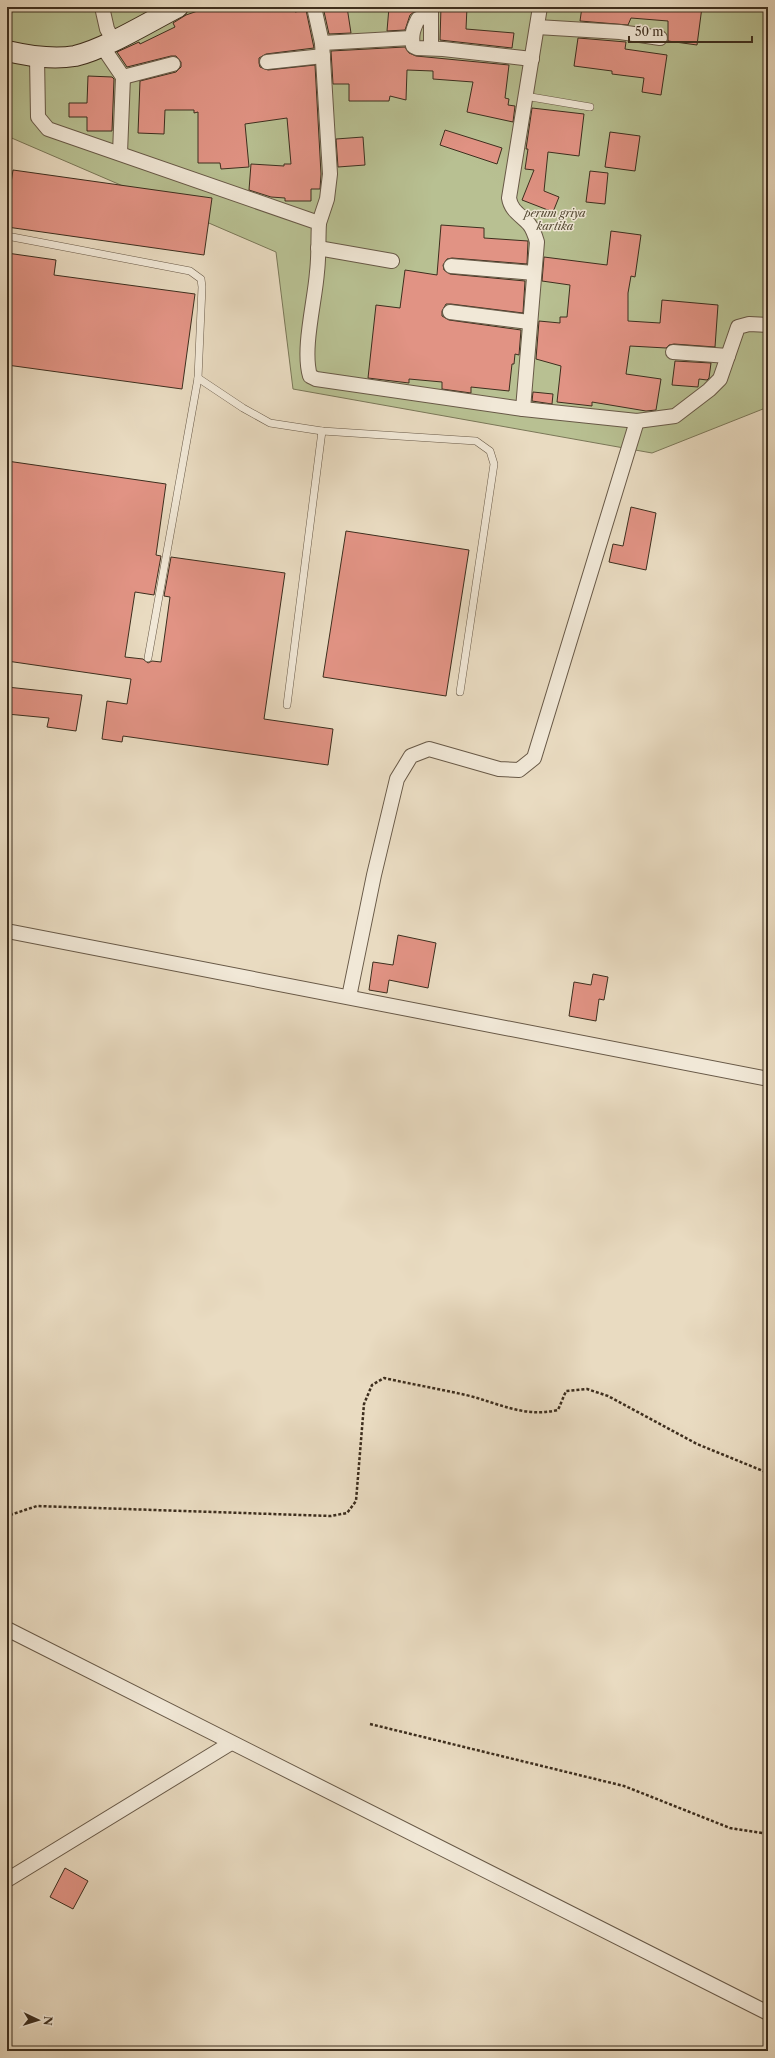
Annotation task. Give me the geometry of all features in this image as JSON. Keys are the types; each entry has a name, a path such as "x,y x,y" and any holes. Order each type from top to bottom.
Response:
{"main road":[{"path":"7,51 37,57 75,56 108,43 178,7"}],"street":[{"path":"102,7 107,29 108,43 123,77 120,153"},
{"path":"314,7 322,49 330,174 327,199 319,223 317,270 310,333 308,369 310,376 322,381 523,409 637,421 675,416 709,390 720,379 738,327 749,324 768,325"},
{"path":"523,409 529,322 537,242 534,231 513,210 509,198 540,7"},
{"path":"431,11 418,20 411,38 413,46 417,48 431,48 532,59"},
{"path":"431,11 431,48"},
{"path":"537,26 620,32 660,38"},
{"path":"267,62 322,49 411,38"},
{"path":"37,57 38,117 42,124 48,129 319,223"},
{"path":"123,77 173,64"},
{"path":"318,248 392,261"},
{"path":"451,266 534,273"},
{"path":"450,312 529,322"},
{"path":"673,352 728,356"},
{"path":"349,997 374,875 397,779 411,756 429,749 500,769 519,770 534,758 637,421"},
{"path":"7,931 768,1079"},
{"path":"7,1629 768,2013"},
{"path":"7,1880 231,1743"}],"lane":[{"path":"525,96 590,107"},
{"path":"7,236 196,274 201,279 202,287 198,378 148,658"},
{"path":"198,378 243,408 270,423 322,431 476,441 490,451 494,464 460,692"},
{"path":"287,705 322,431"}],"path":[{"path":"7,1519 10,1516 37,1506 331,1516 347,1513 356,1501 364,1404 372,1385 384,1378 467,1395 522,1412 542,1414 558,1410 566,1391 587,1389 608,1396 697,1444 768,1473"},
{"path":"370,1724 624,1786 730,1828 768,1834"}],"green space":[{"name":"perum griya kartika","path":"13,7 768,7 768,407 652,453 293,389 276,252 7,136 7,35"}],"building":[{"path":"209,7 294,7 295,12 306,10 314,48 266,54 259,58 259,63 260,67 268,70 315,65 321,174 320,189 311,189 311,201 285,201 285,198 271,197 249,190 251,164 284,166 284,164 291,164 287,118 245,124 249,167 221,169 220,163 198,163 198,112 194,113 194,110 165,110 164,134 138,133 140,81 176,72 181,67 181,62 176,56 171,56 127,67 117,52 139,42 140,44 175,27 173,23 186,15"},
{"path":"323,7 347,7 351,33 329,34"},
{"path":"389,7 414,7 414,12 410,15 405,30 387,31"},
{"path":"441,7 467,7 466,29 514,33 512,48 440,40"},
{"path":"582,7 702,7 697,45 668,41 668,21 631,18 628,25 580,21"},
{"path":"578,38 626,42 625,49 667,55 661,95 642,92 644,78 612,74 612,71 574,66"},
{"path":"405,47 409,53 416,56 509,65 505,98 509,99 508,105 515,106 513,122 467,112 473,82 433,79 433,71 407,70 406,100 390,96 389,101 349,101 349,84 333,84 331,51"},
{"path":"88,76 112,77 114,79 112,131 87,131 87,117 69,117 69,103 87,103"},
{"path":"532,108 584,114 579,156 548,152 544,191 559,197 553,212 522,200 534,170 525,169 528,149 526,149"},
{"path":"445,130 502,148 497,164 440,145"},
{"path":"610,132 640,136 635,171 605,167"},
{"path":"363,137 365,165 338,167 336,139"},
{"path":"13,170 212,198 204,255 7,227 7,210"},
{"path":"590,171 608,173 605,204 586,202"},
{"path":"441,225 484,228 484,238 528,241 527,264 452,258 447,259 443,265 444,270 450,274 525,281 523,313 451,304 446,304 442,311 442,316 449,320 521,330 519,355 515,354 514,364 512,364 509,391 471,387 471,393 442,389 442,382 409,379 409,383 368,378 376,305 400,308 405,270 437,275"},
{"path":"611,231 641,235 635,277 631,276 628,293 628,321 660,323 662,300 718,305 715,347 674,344 669,345 666,348 630,346 626,374 661,379 656,410 646,411 592,402 592,406 557,402 561,366 536,359 539,321 560,323 560,317 567,317 570,285 542,281 544,257 607,265"},
{"path":"7,253 56,260 54,275 195,294 182,389 7,365"},
{"path":"675,361 711,363 709,378 707,380 699,379 698,387 672,385"},
{"path":"533,392 553,394 552,404 532,401"},
{"path":"7,461 166,484 156,555 161,556 154,595 135,592 125,657 143,659 148,663 152,661 161,662 170,597 164,596 171,557 285,573 264,719 333,729 328,765 123,736 122,742 102,739 107,701 127,704 131,679 7,661"},
{"path":"631,507 656,513 646,570 609,562 613,544 623,546"},
{"path":"346,531 469,550 446,696 323,677"},
{"path":"7,687 82,695 76,731 47,727 49,718 7,714"},
{"path":"398,935 436,943 428,988 389,980 387,993 369,990 373,962 393,965"},
{"path":"593,974 608,977 604,1000 599,999 596,1021 569,1016 574,982 591,985"},
{"path":"65,1868 88,1881 73,1909 50,1897"}]}
